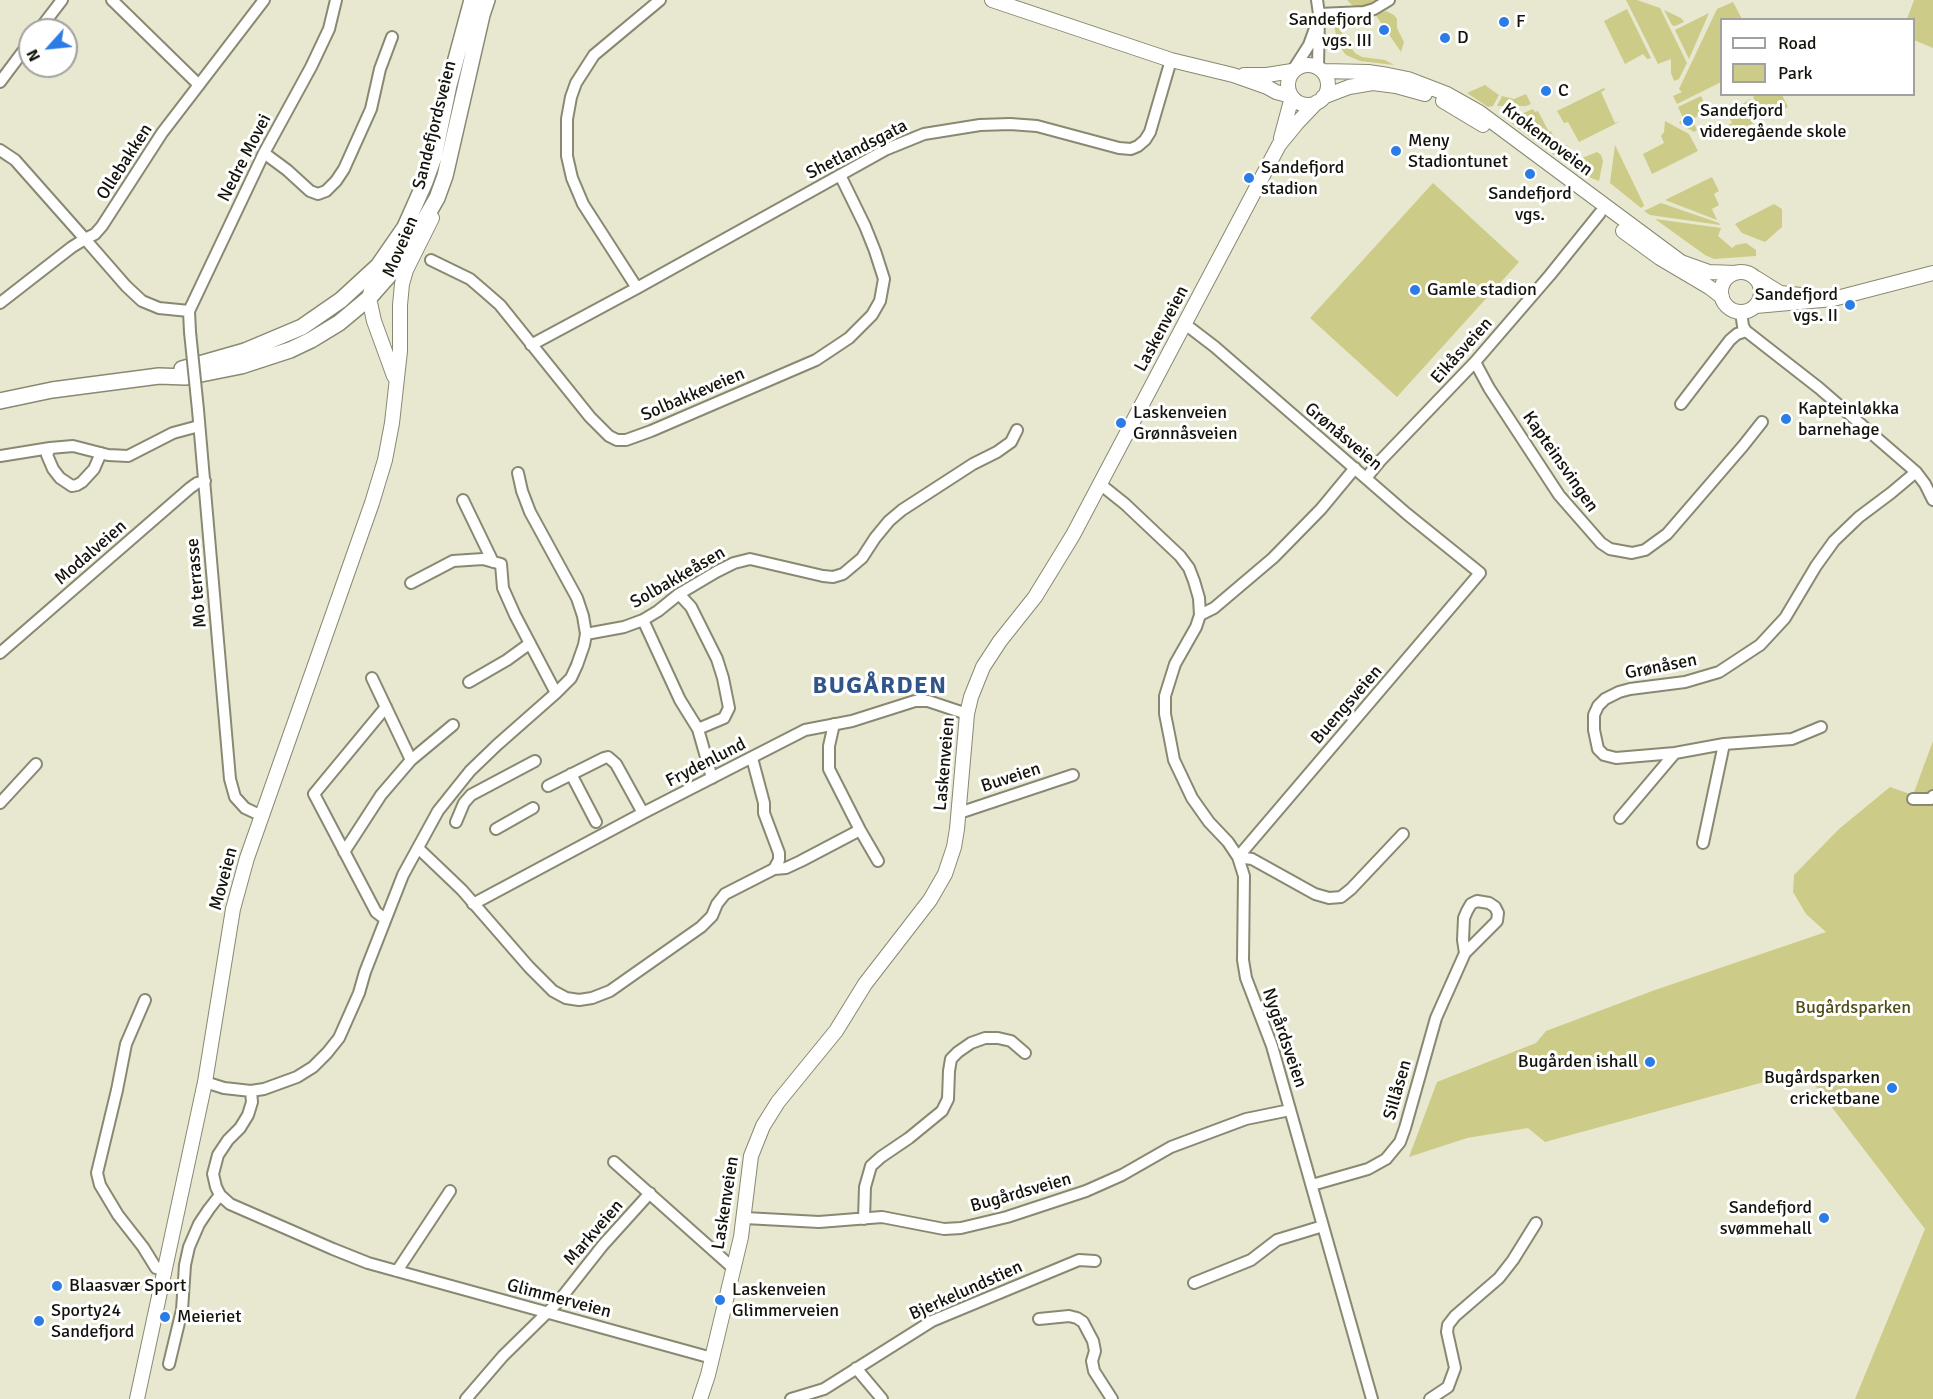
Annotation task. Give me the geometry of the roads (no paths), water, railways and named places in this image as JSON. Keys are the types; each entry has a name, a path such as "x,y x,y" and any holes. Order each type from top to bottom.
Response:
{"main road":[{"name":"Sandefjordsveien","path":"159,376 245,351 286,335 341,300 378,266 405,227 416,206 434,157 449,85 472,0"},
{"name":"Sandefjordsveien","path":"0,402 52,390 159,376 186,376 216,372 290,350 339,323 369,298 399,264 437,198 447,168 487,0"}],"street":[{"path":"48,18 62,0"},
{"path":"112,0 199,85"},
{"name":"Ollebakken","path":"0,303 72,247 95,234 102,226 162,133 264,0"},
{"name":"Nedre Movei","path":"190,332 189,311 264,153 329,29 336,0"},
{"path":"638,288 583,204 572,178 567,156 567,119 576,83 594,56 660,0"},
{"path":"992,0 1171,60 1233,75 1291,96 1301,104 1309,105 1320,100 1327,90 1327,82 1320,69 1317,0"},
{"path":"1319,16 1364,12 1389,0"},
{"path":"1291,96 1287,82 1309,45 1319,16"},
{"path":"264,153 318,194 326,191 336,182 371,109 380,69 392,37"},
{"path":"0,82 18,58"},
{"name":"Shetlandsgata","path":"531,345 638,288 887,148 910,139 943,130 980,125 1037,126 1119,148 1131,149 1145,140 1150,132 1171,60"},
{"path":"1233,75 1267,75 1293,71 1306,65 1320,69"},
{"name":"Krokemoveien","path":"1320,69 1388,75 1407,79 1448,94 1479,112 1681,261 1709,272 1746,272 1780,293 1833,299"},
{"name":"Krokemoveien","path":"1320,100 1349,87 1373,83 1420,92 1443,102 1480,123 1660,258 1709,287 1722,297 1729,307 1741,312 1756,306 1833,299 1933,273"},
{"name":"Laskenveien","path":"1279,146 1291,96"},
{"name":"Laskenveien","path":"700,1399 745,1218 751,1156 763,1126 778,1102 836,1031 871,976 930,900 949,864 959,813 967,714 983,667 1048,578 1279,146 1297,123 1320,100"},
{"path":"0,150 15,160 126,286 142,300 159,308 189,311"},
{"name":"Solbakkeveien","path":"430,260 470,279 500,305 590,417 609,436 617,440 626,440 816,360 849,338 872,315 880,301 884,279 875,251 840,175"},
{"name":"Moveien","path":"137,1399 205,1082 233,909 247,858 372,503 385,460 392,423 400,351 402,284 406,270 434,214 437,198"},
{"name":"Eikåsveien","path":"1366,478 1475,362 1600,213"},
{"name":"Moveien","path":"378,266 369,298 374,321 396,381"},
{"path":"1722,297 1723,284 1730,275 1735,273"},
{"path":"1756,278 1761,296 1756,306"},
{"path":"1741,312 1743,326 1746,330 1819,388 1916,472 1933,500"},
{"name":"Grønåsveien","path":"1185,324 1215,347 1407,514 1480,573"},
{"path":"1681,404 1730,340 1746,330"},
{"name":"Mo terrasse","path":"190,332 230,779 235,797 245,808 262,816"},
{"name":"Kapteinsvingen","path":"1475,362 1489,388 1559,495 1601,543 1610,549 1632,553 1645,550 1668,534 1762,422"},
{"path":"0,456 73,446 119,457 128,456 173,433 199,426"},
{"name":"Solbakkeåsen","path":"586,634 624,627 643,620 679,594 734,563 750,559 833,578 843,574 862,558 875,538 902,510 973,464 997,452 1011,442 1017,430"},
{"path":"50,448 47,455 53,469 60,478 72,486 82,482 94,469 101,453"},
{"path":"1100,484 1180,556 1189,568 1199,598 1200,615 1214,608 1273,558 1321,509 1355,468"},
{"name":"Grønåsen","path":"1821,727 1792,739 1724,744 1675,753 1616,759 1604,755 1598,749 1594,715 1598,706 1605,699 1619,692 1685,682 1719,672 1760,645 1785,618 1834,540 1859,516 1916,472"},
{"path":"205,1082 224,1088 251,1091 270,1088 297,1077 313,1067 333,1046 339,1038 359,993 403,875 438,811 470,771 556,693 571,678 578,665 586,634 578,598 531,512 522,491 518,473"},
{"name":"Modalveien","path":"0,652 190,488 205,481"},
{"path":"463,500 493,562"},
{"path":"411,583 453,561 483,559 501,564 503,588 529,644 556,693"},
{"name":"Buengsveien","path":"1238,858 1480,573"},
{"path":"679,594 692,608 717,659 729,708 724,718 698,729"},
{"name":"Nygårdsveien","path":"1200,615 1196,627 1175,664 1165,696 1174,760 1191,798 1228,842 1238,858 1244,876 1243,960 1246,978 1272,1046 1372,1399"},
{"path":"643,620 680,700 698,729 712,778"},
{"path":"469,682 529,644"},
{"path":"372,678 411,760"},
{"name":"Frydenlund","path":"473,904 805,730 852,721 915,701 928,701 967,714"},
{"path":"385,919 376,912 314,794 386,707"},
{"path":"834,724 829,769 878,861"},
{"path":"344,852 381,795 411,760 453,725"},
{"path":"1703,843 1724,744"},
{"path":"1620,818 1675,753"},
{"path":"548,786 608,757 613,760 643,813"},
{"path":"752,759 764,803 764,813 779,853 774,869"},
{"path":"456,822 464,803 471,795 535,761"},
{"path":"0,803 36,764"},
{"path":"571,774 596,822"},
{"name":"Buveien","path":"959,813 1073,775"},
{"path":"1913,799 1931,799 1933,796"},
{"path":"496,829 533,808"},
{"path":"418,848 442,869 553,991 566,998 579,1000 610,991 628,980 701,927 712,916 717,904 725,894 774,869 786,868 860,830"},
{"path":"1238,858 1252,859 1315,894 1329,898 1341,897 1403,834"},
{"name":"Sillåsen","path":"1312,1185 1368,1169 1386,1159 1400,1142 1436,1018 1465,953 1497,921 1498,913 1489,903 1477,901 1471,904 1467,911 1464,918 1465,953"},
{"path":"145,1000 126,1044 98,1173 100,1185 118,1215 156,1268 165,1270"},
{"path":"864,1219 865,1187 872,1166 942,1111 948,1099 951,1059 971,1043 985,1038 1011,1041 1025,1053"},
{"path":"169,1364 182,1310 184,1265 189,1247 199,1224 220,1195 213,1174 218,1155 248,1115 252,1102 251,1091"},
{"name":"Bugårdsveien","path":"745,1218 819,1222 882,1217 944,1229 961,1228 1007,1217 1086,1191 1122,1175 1171,1147 1246,1119 1290,1110"},
{"name":"Markveien","path":"614,1162 733,1268"},
{"path":"397,1271 450,1191"},
{"name":"Markveien","path":"466,1399 503,1356 548,1313 603,1245 650,1193"},
{"name":"Glimmerveien","path":"220,1195 236,1207 272,1224 333,1249 397,1271 712,1358"},
{"path":"1430,1399 1448,1387 1455,1368 1447,1332 1448,1325 1498,1278 1536,1223"},
{"path":"1194,1283 1251,1260 1277,1240 1323,1226"},
{"name":"Bjerkelundstien","path":"791,1399 824,1389 932,1321 1079,1260 1095,1261"},
{"path":"1039,1319 1069,1316 1083,1322 1094,1341 1095,1351 1092,1360 1094,1371 1112,1399"},
{"path":"856,1368 882,1399"}],"place":[{"name":"F","path":"1504,22"},
{"name":"Sandefjord vgs. III","path":"1384,30"},
{"name":"D","path":"1445,38"},
{"name":"C","path":"1546,91"},
{"name":"Sandefjord videregående skole","path":"1688,121"},
{"name":"Meny Stadiontunet","path":"1396,151"},
{"name":"Sandefjord vgs.","path":"1530,174"},
{"name":"Sandefjord stadion","path":"1249,178"},
{"name":"Gamle stadion","path":"1415,290"},
{"name":"Sandefjord vgs. II","path":"1850,305"},
{"name":"Kapteinløkka barnehage","path":"1786,419"},
{"name":"Laskenveien Grønnåsveien","path":"1121,423"},
{"name":"Bugården ishall","path":"1650,1062"},
{"name":"Bugårdsparken cricketbane","path":"1892,1088"},
{"name":"Sandefjord svømmehall","path":"1824,1218"},
{"name":"Blaasvær Sport","path":"57,1286"},
{"name":"Laskenveien Glimmerveien","path":"720,1300"},
{"name":"Meieriet","path":"165,1317"},
{"name":"Sporty24 Sandefjord","path":"39,1321"}],"district":[{"name":"BUGÅRDEN","path":"880,687"}],"park label":[{"name":"Bugårdsparken","path":"1853,1008"}]}
